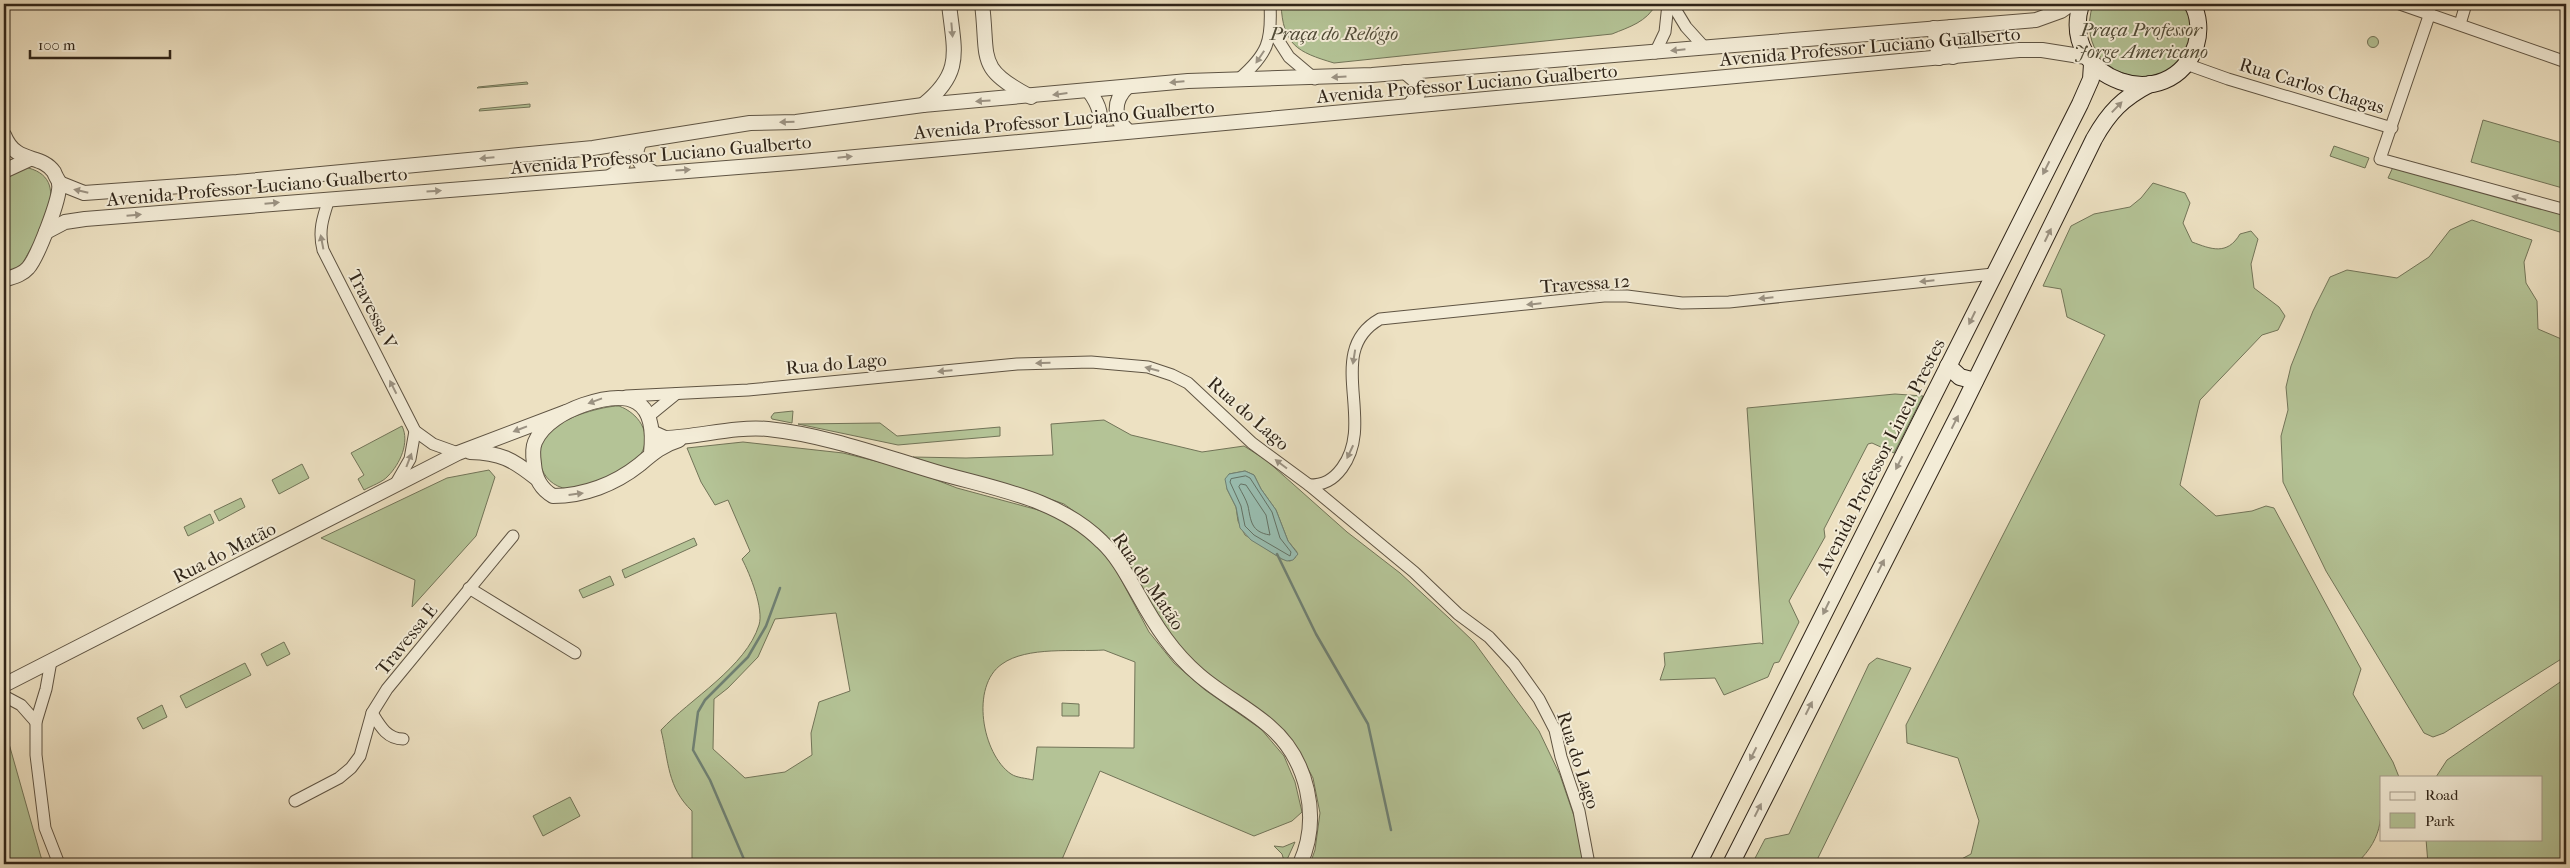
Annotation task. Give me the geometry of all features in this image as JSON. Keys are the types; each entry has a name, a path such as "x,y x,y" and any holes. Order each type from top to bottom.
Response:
{"main road":[{"path":"2081,4 2078,14 2079,38 2089,60 2103,74 2120,83 2150,84"},
{"path":"1731,864 1972,388 2103,123 2129,95 2150,84 2177,74 2186,64 2198,40 2198,24 2192,4"},
{"name":"Avenida Professor Lineu Prestes","path":"1698,864 2080,104 2091,79 2089,60"},
{"path":"1944,374 1960,377 1972,388"}],"street":[{"path":"923,106 942,89 953,68 954,56 949,4"},
{"path":"982,4 989,67 1003,81 1032,97"},
{"path":"1239,79 1261,57 1271,29 1270,4"},
{"path":"1655,52 1665,32 1668,4"},
{"path":"1672,4 1686,27 1705,48"},
{"name":"Avenida Professor Luciano Gualberto","path":"59,183 84,193 237,182 616,145 750,123 796,122 923,106 1032,97 1127,86 1239,79 1315,79 2036,20 2062,12 2071,4"},
{"path":"2400,4 2566,62"},
{"path":"2460,24 2466,4"},
{"path":"2430,13 2380,159 2566,210"},
{"path":"1951,27 1950,37 1953,57"},
{"path":"1934,28 1939,58"},
{"path":"1271,29 1289,57 1315,79"},
{"name":"Avenida Professor Luciano Gualberto","path":"46,232 65,222 85,219 652,172 801,162 1939,58 2042,50 2089,60"},
{"name":"Rua Carlos Chagas","path":"2186,64 2392,128"},
{"path":"1433,70 1429,76 1426,90 1433,104"},
{"path":"1405,72 1418,83 1418,94 1410,105"},
{"path":"1127,86 1120,93 1116,110 1118,118 1128,131"},
{"path":"1089,91 1100,108 1101,117 1097,134"},
{"path":"4,135 8,145 30,159 46,165 53,171 59,183 46,232 27,269 16,276 4,280"},
{"path":"641,141 638,145 638,158 641,164 652,172"},
{"path":"611,176 620,170 624,161 623,151 616,145"},
{"path":"4,171 30,159"},
{"name":"Travessa V","path":"329,198 320,224 323,250 415,431 433,444 460,452"},
{"name":"Travessa 12","path":"1334,505 1332,492 1337,475 1344,465 1356,438 1352,376 1354,354 1360,337 1365,330 1380,319 1604,296 1627,296 1682,303 1729,302 1993,274"},
{"name":"Rua do Lago","path":"626,396 780,386 1017,364 1091,362 1148,367 1172,374 1188,383 1252,443 1309,485 1414,572 1458,614 1489,637 1514,664 1539,699 1555,730 1561,757 1579,811 1589,864"},
{"path":"648,416 676,394"},
{"path":"460,452 496,454 515,462 536,478 547,492 553,496 587,493 628,472 651,453 654,433 648,416 641,406 626,396 604,398 566,412 548,426 536,441 533,451 536,478"},
{"name":"Rua do Matão","path":"4,685 460,452 566,412"},
{"name":"Rua do Matão","path":"654,433 664,438 767,429 811,438 887,456 1039,501 1083,524 1104,543 1120,564 1169,645 1200,676 1269,726 1285,742 1296,762 1310,800 1310,835 1300,864"},
{"path":"395,485 410,459 415,431"},
{"name":"Rua do Matão","path":"651,453 668,444 689,437"},
{"path":"1309,485 1322,484 1337,475"},
{"name":"Travessa E","path":"295,801 340,778 351,768 360,756 372,713 388,689 513,536"},
{"path":"469,588 575,653"},
{"path":"51,661 46,689 36,722 36,754 45,828 59,864"},
{"path":"4,696 21,705 36,722"},
{"path":"372,713 388,734 394,739 403,739"}],"green space":[{"name":"Praça do Relógio","path":"1281,4 1656,4 1643,20 1612,34 1334,63 1310,55 1294,45 1285,29"},
{"name":"Praça Professor Jorge Americano","path":"2093,4 2189,4 2192,28 2190,42 2178,61 2162,73 2143,77 2124,74 2108,64 2095,49 2090,29"},
{"path":"2373,36 2379,42 2373,48 2367,42"},
{"path":"527,82 528,84 477,88 478,87"},
{"path":"530,104 530,107 479,111 480,109"},
{"path":"2483,120 2566,144 2566,189 2471,162"},
{"path":"2334,146 2369,158 2365,168 2330,156"},
{"path":"24,167 40,173 48,182 51,194 49,208 37,238 23,263 16,270 4,275 4,177"},
{"path":"2393,167 2566,215 2566,234 2388,178"},
{"path":"2153,183 2185,193 2190,203 2183,223 2192,242 2206,247 2218,249 2230,246 2240,234 2251,231 2258,239 2251,264 2254,288 2279,307 2285,316 2278,330 2262,335 2200,400 2180,485 2216,516 2252,511 2266,506 2274,508 2361,669 2353,694 2393,762 2399,776 2380,776 2380,824 2373,844 2356,864 1952,864 1971,854 1979,821 1958,758 1907,743 1906,725 2105,335 2067,317 2061,289 2043,286 2071,226 2094,214 2130,207 2141,198"},
{"path":"2472,220 2532,240 2524,262 2526,283 2537,301 2538,329 2566,341 2566,656 2444,733 2433,737 2424,733 2326,571 2283,482 2281,436 2288,410 2286,387 2291,366 2313,311 2330,277 2347,270 2397,278 2429,257 2450,230"},
{"path":"1895,394 1923,396 1894,453 1872,443 1868,444 1824,529 1825,537 1789,601 1799,622 1779,662 1774,663 1768,677 1724,695 1715,678 1660,680 1665,665 1664,653 1763,644 1747,408"},
{"path":"619,406 626,409 637,419 644,431 644,446 636,460 619,471 585,486 568,489 550,481 540,465 539,455 545,437 552,429 566,420 584,413"},
{"path":"793,411 792,423 772,419 771,417 774,413"},
{"path":"1104,420 1131,435 1202,452 1244,446 1266,460 1347,532 1400,573 1474,642 1539,731 1560,775 1575,819 1584,864 1310,864 1315,850 1320,813 1313,778 1296,746 1278,725 1204,673 1178,646 1125,562 1086,520 1064,504 1039,495 994,485 913,457 966,458 1053,455 1051,424","holes":["1245,471 1254,475 1261,489 1276,510 1288,541 1297,552 1295,558 1290,561 1282,559 1245,535 1238,521 1236,507 1227,489 1229,474"]},
{"path":"880,423 897,436 1000,427 1000,436 898,445 798,424"},
{"path":"402,426 405,439 400,459 386,478 364,490 358,479 364,475 351,453"},
{"path":"743,442 843,453 908,469 957,488 1053,514 1078,529 1102,550 1117,572 1149,632 1174,663 1205,690 1261,729 1284,756 1295,782 1302,812 1292,821 1254,836 1100,771 1060,864 692,864 692,811 684,802 673,783 661,730 716,682 742,655 759,625 760,610 749,573 742,559 750,551 728,500 715,505 701,482 687,448","holes":["836,613 850,691 819,702 811,733 812,755 785,772 745,778 713,749 714,699 728,688 758,657 775,619","1104,650 1135,662 1134,748 1037,747 1033,780 1011,774 1001,764 987,736 983,703 986,688 992,674 1002,664 1024,654 1051,651"]},
{"path":"302,464 309,478 279,494 272,480"},
{"path":"489,470 495,477 476,536 412,607 415,580 321,538 447,478"},
{"path":"241,498 245,507 219,521 214,511"},
{"path":"210,514 214,523 188,536 184,527"},
{"path":"694,538 697,545 625,578 622,570"},
{"path":"610,576 614,585 583,598 579,590"},
{"path":"284,642 290,654 267,666 261,654"},
{"path":"1877,658 1911,668 1815,864 1752,864 1765,839 1789,834 1869,664"},
{"path":"245,663 251,675 186,708 180,696"},
{"path":"2566,678 2566,864 2428,864 2426,840 2542,840 2542,776 2437,776 2447,760"},
{"path":"1062,703 1079,704 1079,716 1062,716"},
{"path":"162,705 167,717 143,729 137,718"},
{"path":"4,726 41,857 44,864 4,864"},
{"path":"570,797 580,816 543,836 533,816"},
{"path":"1295,842 1285,864 1282,854 1274,846 1283,847"}],"water":[{"path":"1245,471 1254,475 1261,489 1276,510 1288,541 1298,554 1293,560 1287,561 1282,559 1251,540 1240,528 1236,507 1227,489 1225,479 1229,474"}],"waterway":[{"path":"1277,554 1316,634 1368,724 1391,830"},
{"path":"746,864 710,780 693,750 698,712 705,700 748,657 766,626 780,588"}]}
